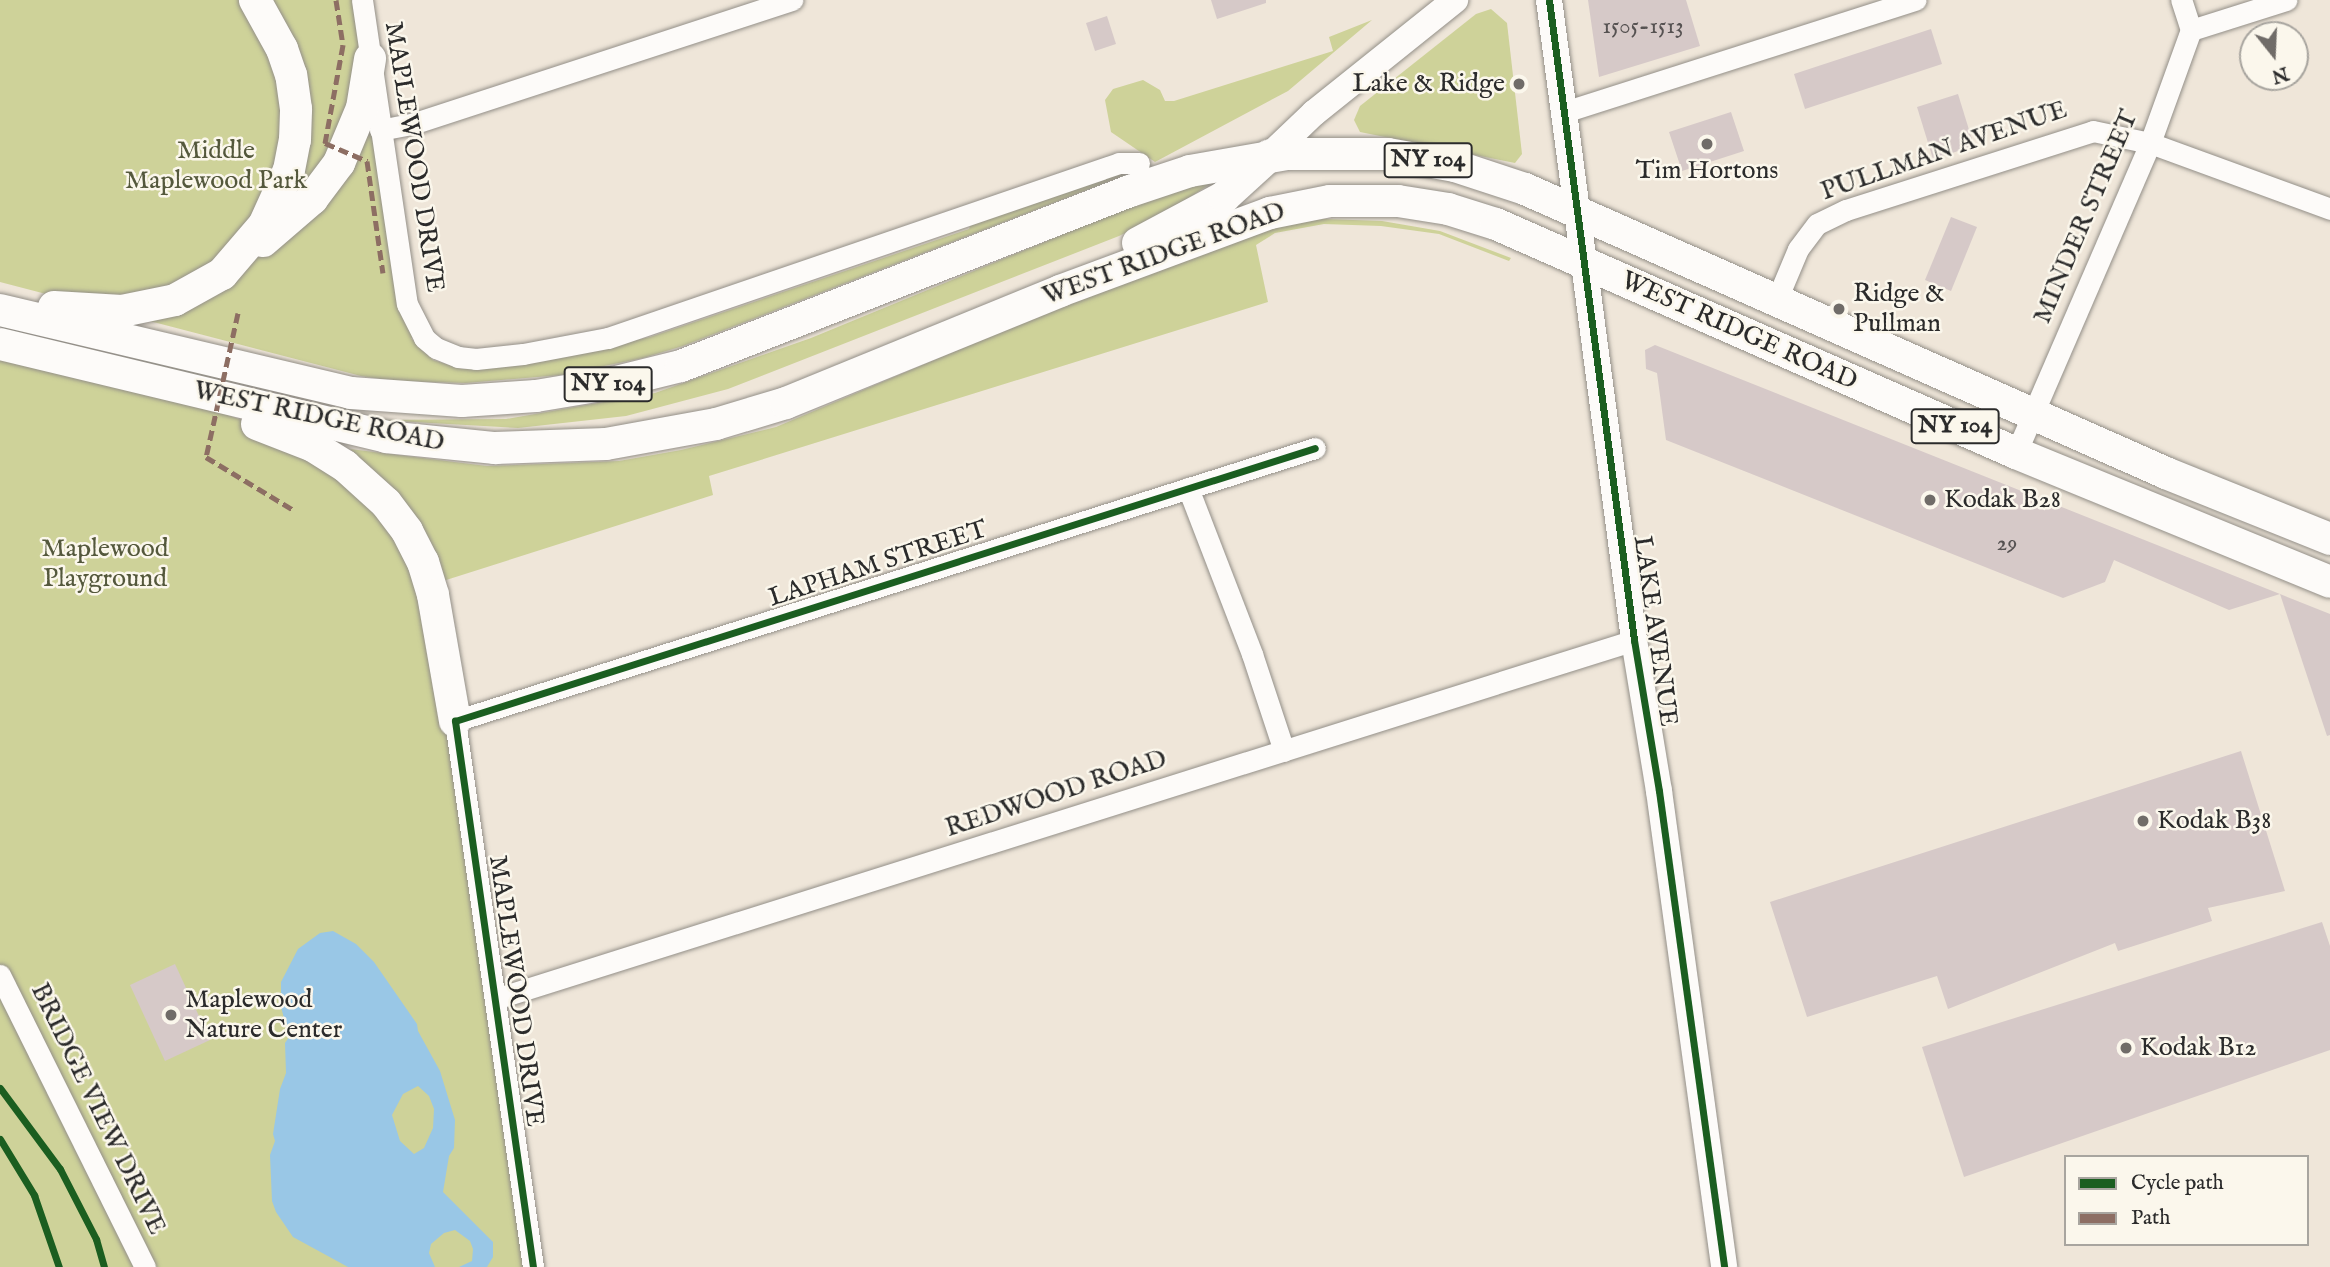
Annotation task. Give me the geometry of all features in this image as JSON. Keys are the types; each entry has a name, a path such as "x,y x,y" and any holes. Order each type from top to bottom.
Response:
{"highway":[{"path":"222,274 252,242 270,215 287,179 294,150 296,109 291,75 277,37 255,0"},
{"path":"0,301 94,311 135,310 175,300 222,274 303,208 326,182 339,163 358,119 370,59"},
{"name":"WEST RIDGE ROAD","path":"0,310 351,393 450,400 536,396 633,379 716,354 1095,205 1190,171 1270,155 1353,152 1431,160 1503,181 1777,299 2166,473 2330,540"},
{"path":"990,320 1224,197 1270,155"},
{"path":"1139,163 1162,171 1190,171"},
{"name":"WEST RIDGE ROAD","path":"0,344 386,437 471,447 571,447 679,433 751,414 1285,208 1330,201 1381,200 1448,209 1496,224 2016,453 2330,582"},
{"path":"60,359 301,441 335,459 368,485 407,531 426,571 437,611 455,721"}],"main road":[{"path":"1270,155 1314,113 1455,0"},
{"name":"LAKE AVENUE","path":"1549,0 1634,640 1659,791 1724,1267"}],"street":[{"name":"MAPLEWOOD DRIVE","path":"362,0 407,304 419,332 443,351 467,358 486,358 608,338 1119,163 1139,163"},
{"path":"380,130 415,123 792,0"},
{"path":"1564,112 1916,0"},
{"path":"2181,0 2190,30 2286,0"},
{"name":"MINDER STREET","path":"2016,453 2150,143 2190,30"},
{"name":"PULLMAN AVENUE","path":"1777,299 1798,249 1817,224 1846,210 2078,134 2107,132 2150,143 2330,209"},
{"name":"LAPHAM STREET","path":"455,721 1315,448"},
{"path":"1188,488 1252,654 1284,751"},
{"name":"REDWOOD ROAD","path":"495,999 1634,640"},
{"name":"MAPLEWOOD DRIVE","path":"455,721 533,1267"},
{"name":"BRIDGE VIEW DRIVE","path":"0,975 145,1267"}],"green space":[{"name":"Middle Maplewood Park","path":"0,0 362,0 380,130 424,338 411,338 433,360 463,369 530,363 650,337 969,229 972,222 1124,171 1125,175 683,346 643,358 561,375 466,383 394,381 361,376 0,282"},
{"path":"1491,9 1507,23 1522,154 1515,163 1360,132 1354,120 1360,106 1476,14"},
{"path":"1372,20 1288,91 1155,162 1111,132 1105,100 1113,89 1143,80 1160,90 1165,101 1174,101 1333,51 1329,37"},
{"path":"1220,177 1168,212 1119,236 728,389 626,416 518,428 378,420 506,419 655,393 811,338 1139,203"},
{"path":"1324,219 1382,221 1440,231 1511,258 1509,261 1439,234 1381,226 1324,224 1275,233 1256,245 1268,302 709,476 713,495 443,581 422,529 392,487 350,449 487,466 619,461 681,450 776,427 1088,295 1285,223"},
{"name":"Maplewood Playground","path":"0,345 164,392 313,446 423,562 533,1267 0,1267"}],"water":[{"path":"333,931 356,944 374,962 417,1024 418,1031 440,1071 455,1120 454,1148 449,1156 443,1192 493,1242 493,1257 487,1267 459,1267 472,1261 473,1249 470,1241 455,1230 444,1233 431,1244 429,1253 435,1267 348,1267 293,1237 276,1212 272,1201 270,1155 275,1141 273,1134 280,1089 286,1073 285,1043 289,1037 281,1007 281,982 298,949 320,933","holes":["418,1086 429,1096 434,1109 433,1128 424,1148 414,1154 400,1141 392,1115 403,1094"]}],"building":[{"path":"1211,0 1266,0 1266,3 1217,19"},
{"path":"1588,0 1686,0 1700,46 1599,77"},
{"path":"1107,16 1116,44 1095,51 1086,23"},
{"path":"1931,29 1942,64 1805,109 1794,74"},
{"path":"1958,94 1974,146 1933,159 1917,107"},
{"name":"Tim Hortons","path":"1731,112 1744,151 1682,171 1669,132"},
{"path":"1951,217 1977,227 1951,291 1925,280"},
{"name":"Kodak B28","path":"1655,345 2280,594 2229,610 2114,560 2105,582 2063,598 1666,440 1657,373 1646,369 1645,350"},
{"path":"2280,594 2330,614 2330,735 2327,736"},
{"name":"Kodak B38","path":"2241,751 2285,891 2208,908 2212,921 2118,951 2115,943 1948,1009 1937,976 1807,1017 1770,902"},
{"name":"Kodak B12","path":"2322,922 2330,946 2330,1050 1964,1177 1922,1047"},
{"path":"175,964 210,1040 165,1061 130,985"}],"marked path":[{"path":"336,0 343,45 325,143 367,161 383,273"},
{"path":"238,313 206,457 295,511"}],"cycle path":[{"path":"1549,0 1634,640 1659,791 1724,1267"},
{"path":"533,1267 455,721 1315,448"},
{"path":"0,1088 60,1169 96,1239 104,1267"},
{"path":"0,1139 34,1195 59,1267"}],"place":[{"name":"Lake & Ridge","path":"1519,84"},
{"name":"Tim Hortons","path":"1707,144"},
{"name":"Ridge & Pullman","path":"1839,309"},
{"name":"Kodak B28","path":"1930,500"},
{"name":"Kodak B38","path":"2143,821"},
{"name":"Maplewood Nature Center","path":"171,1015"},
{"name":"Kodak B12","path":"2126,1048"}]}
